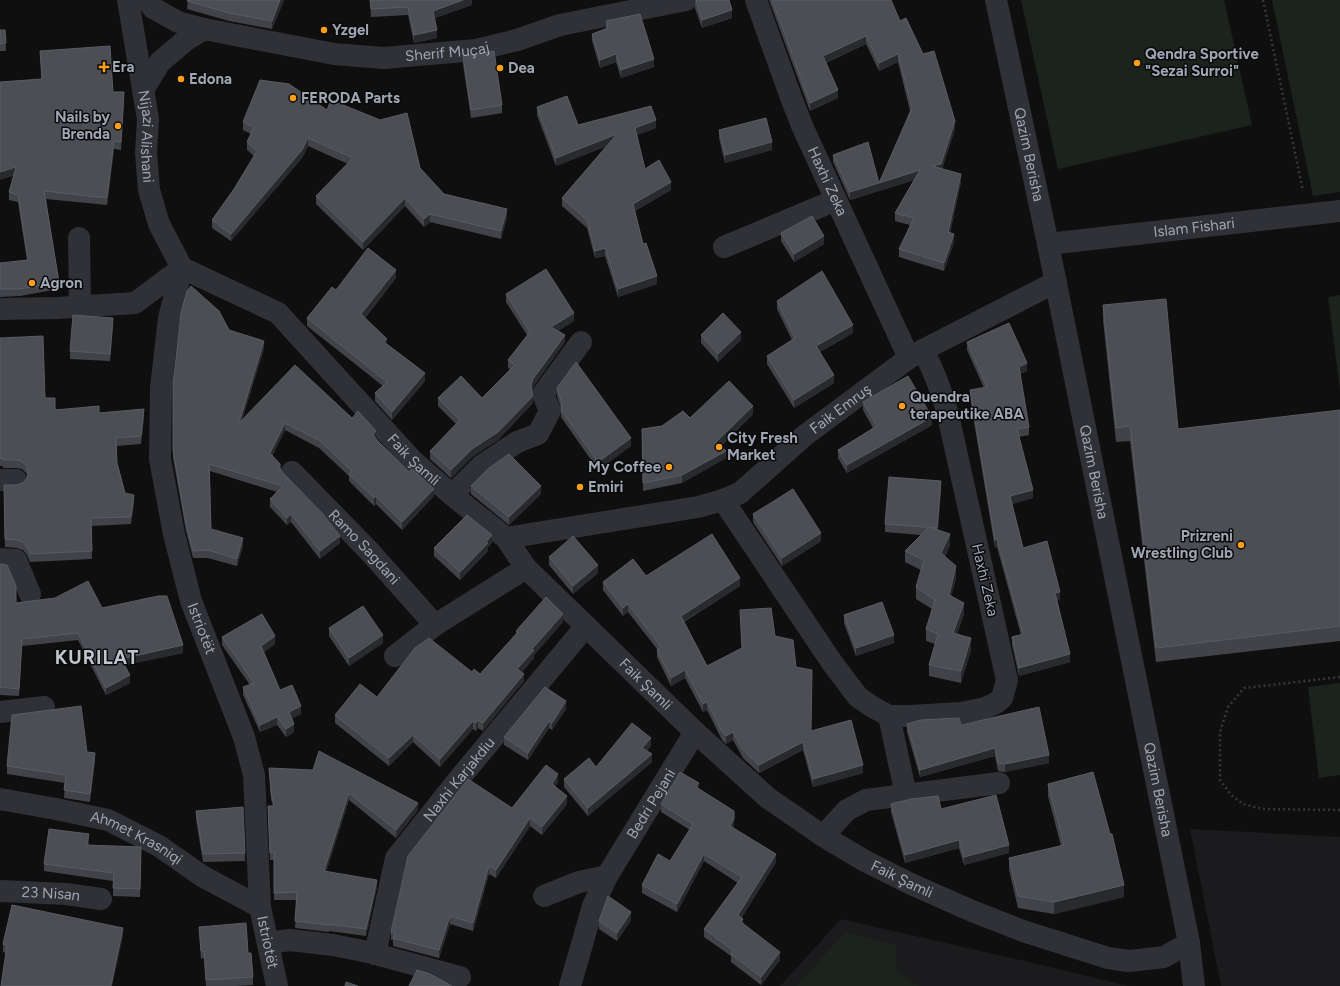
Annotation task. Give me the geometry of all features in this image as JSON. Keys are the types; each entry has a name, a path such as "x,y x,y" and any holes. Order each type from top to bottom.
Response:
{"street":[{"name":"Nijazi Alishani","path":"128,0 148,119 146,153 149,190 159,224 182,268"},
{"name":"Sherif Muçaj","path":"147,0 153,8 178,22 204,29 334,54 384,58 476,50 517,40 560,24 686,0"},
{"name":"Haxhi Zeka","path":"723,500 833,664 858,696 871,706 889,716 961,713 985,708 996,703 1002,698 1007,680 942,392 933,368 916,354 836,200 792,100 756,0"},
{"name":"Qazim Berisha","path":"996,0 1056,282 1189,944 1194,986"},
{"path":"143,90 160,62 186,40 204,29"},
{"path":"724,247 836,200"},
{"name":"Islam Fishari","path":"1048,244 1340,211"},
{"path":"79,238 80,307"},
{"path":"0,309 80,307 135,303 182,268"},
{"name":"Faik Şamli","path":"182,268 278,314 412,460 452,495 506,538 526,568 695,732 768,798 823,836 866,861 911,884 972,911 1023,931 1108,958 1129,961 1164,956 1189,944"},
{"name":"Istriotët","path":"182,268 169,318 161,388 160,459 174,534 191,601 244,737 254,775 260,906 277,986"},
{"name":"Faik Emruş","path":"506,538 698,507 740,494 804,436 916,354 1056,282"},
{"path":"452,495 481,466 518,442 538,434 550,411 543,394 582,342"},
{"name":"Ramo Sagdani","path":"292,472 370,552 434,625"},
{"path":"0,559 16,560 30,594"},
{"path":"395,656 434,625 526,568"},
{"name":"Naxhi Karjakdiu","path":"375,954 396,858 458,780 586,626"},
{"path":"0,712 44,707"},
{"path":"889,716 906,795"},
{"name":"Bedri Pejani","path":"570,986 591,911 607,876 695,732"},
{"path":"823,836 847,810 866,800 999,783"},
{"name":"Ahmet Krasniqi","path":"0,799 108,820 159,846 202,876 260,906"},
{"path":"544,896 579,882 607,876"},
{"name":"23 Nisan","path":"0,891 66,894 101,899"},
{"path":"268,943 290,940 333,945 375,954 460,977"}],"path":[{"path":"1263,0 1308,215"},
{"path":"1340,677 1244,688 1228,707 1220,732 1220,780 1231,795 1243,804 1263,809 1340,810"}],"shaded area":[{"name":"Qendra Sportive \"Sezai Surroi\"","path":"1021,0 1224,0 1252,125 1058,169"},
{"path":"1272,0 1340,0 1340,192 1313,196"},
{"path":"1340,295 1340,390 1328,297"},
{"path":"1340,683 1340,775 1319,778 1308,687"},
{"path":"1190,829 1340,837 1340,986 1221,986"},
{"path":"841,919 1025,961 1129,986 780,986"},
{"path":"845,932 896,945 897,972 920,986 797,986"}],"building":[{"path":"280,0 272,21 229,13 187,1"},
{"path":"370,0 463,0 433,11 437,30 414,35 408,7 371,9"},
{"path":"696,0 729,0 732,10 702,20"},
{"path":"772,0 891,0 900,21 906,18 923,54 934,51 955,121 941,164 932,166 961,174 948,232 954,234 944,263 899,249 914,218 895,213 920,170 879,183 912,108 898,54 879,63 866,36 823,56 838,90 810,103"},
{"path":"640,14 654,59 621,70 616,54 600,60 592,34 608,28 606,21"},
{"path":"0,30 5,30 6,43 0,44"},
{"path":"110,46 113,92 124,92 121,142 114,141 107,198 44,191 59,282 20,289 0,289 0,263 28,260 18,195 9,192 16,167 0,172 0,82 42,79 40,51"},
{"path":"494,51 502,105 471,110 463,56"},
{"path":"260,80 289,84 327,110 331,100 380,120 407,113 420,168 444,194 507,209 501,231 430,214 424,219 405,198 363,242 316,196 353,158 308,138 302,150 231,234 212,220 234,189 257,151 247,142 254,127 243,122"},
{"path":"567,96 578,125 651,106 656,120 635,128 645,169 659,160 671,182 633,204 643,244 646,243 657,276 618,289 605,248 595,251 587,220 562,198 617,134 556,158 537,107"},
{"path":"766,118 772,142 725,155 719,130"},
{"path":"868,142 879,183 850,192 833,155"},
{"path":"812,216 824,236 794,254 781,233"},
{"path":"368,248 396,270 361,314 387,339 384,342 425,373 392,412 375,393 387,382 307,318 332,287 336,290"},
{"path":"546,269 574,313 551,327 565,335 533,379 531,385 533,396 498,432 472,449 451,470 430,451 460,420 438,398 461,376 482,398 515,365 508,360 530,332 506,294"},
{"path":"822,271 853,325 816,346 834,375 794,400 767,356 795,338 777,301"},
{"path":"191,286 219,311 229,330 264,341 239,423 295,365 352,418 358,411 376,431 373,435 378,441 409,472 412,469 434,489 402,522 376,496 374,498 349,474 352,471 319,440 285,423 270,453 280,464 280,468 283,473 322,513 340,536 320,551 291,514 287,518 270,499 283,486 209,464 211,529 243,538 237,559 208,550 193,551 186,524 173,450 173,383 181,313 187,291"},
{"name":"Prizreni Wrestling Club","path":"1166,299 1178,429 1340,410 1340,626 1156,648 1130,426 1116,428 1103,305"},
{"path":"723,313 741,332 718,354 701,335"},
{"path":"73,315 113,318 110,354 70,351"},
{"path":"1009,323 1027,363 1019,367 1029,427 1017,429 1033,490 1010,496 1023,548 1047,541 1060,592 1055,593 1070,654 1019,668 1012,637 1023,634 997,539 995,540 970,390 987,387 967,342"},
{"path":"43,336 45,398 55,398 55,410 99,406 99,413 144,409 141,436 116,438 117,463 125,493 134,495 131,517 91,518 92,551 30,554 23,542 5,539 4,485 16,485 23,483 27,478 28,472 27,467 22,461 3,460 3,458 0,459 0,338"},
{"path":"576,362 631,438 598,462 561,410 562,403 557,388"},
{"path":"908,376 932,417 847,465 838,450 877,426 863,402"},
{"path":"729,381 753,406 716,442 726,451 682,475 643,483 642,429 662,426 683,411 690,418"},
{"path":"509,454 541,486 509,517 471,486 489,468"},
{"path":"889,477 941,481 937,528 885,524"},
{"path":"793,489 821,533 782,558 753,514"},
{"path":"467,515 492,535 486,542 488,543 460,572 434,548"},
{"path":"929,527 950,534 941,553 956,566 949,595 964,603 953,633 971,638 961,671 929,665 938,634 926,629 935,600 916,587 924,560 905,551"},
{"path":"712,534 740,578 681,616 707,666 742,648 740,610 771,608 775,636 793,640 796,667 812,670 811,731 851,720 863,765 813,779 803,742 759,765 743,750 733,732 726,736 722,732 707,702 703,704 685,670 671,678 657,650 661,647 628,604 623,608 603,582 633,559 646,576"},
{"path":"573,536 598,565 573,586 549,557"},
{"path":"0,564 7,565 16,586 16,603 55,598 88,581 102,608 158,596 167,596 183,645 121,659 130,675 106,688 78,633 22,639 19,689 0,687"},
{"path":"546,597 563,614 532,649 534,650 517,669 524,674 483,723 478,720 476,723 473,721 440,759 413,735 389,758 335,715 360,684 377,697 415,648 429,638 472,672 474,669 480,674 518,632 516,631"},
{"path":"882,602 894,635 856,648 844,615"},
{"path":"363,606 383,635 349,658 329,628"},
{"path":"262,614 275,636 261,646 280,690 292,685 301,706 289,712 294,724 286,729 277,717 260,725 243,687 254,683 222,637"},
{"path":"545,687 566,701 552,723 549,721 528,753 504,737"},
{"path":"81,706 87,752 95,753 90,794 64,790 66,775 7,766 12,715"},
{"path":"1039,707 1049,755 1005,764 998,763 995,748 920,770 907,724 921,720 959,718 961,725"},
{"path":"632,723 651,738 642,748 652,754 588,808 564,779 589,758 596,767"},
{"path":"319,751 418,803 396,830 349,793 324,871 377,880 366,929 295,921 297,892 274,893 274,852 270,853 268,806 274,806 269,768 313,770"},
{"path":"546,765 558,774 552,784 567,796 542,827 530,818 496,870 489,866 473,923 450,916 439,950 393,938 395,933 391,932 408,856 468,779 512,808"},
{"path":"680,772 699,783 696,787 734,811 734,819 730,826 776,854 738,915 743,919 741,922 780,952 761,977 731,954 733,950 704,929 742,877 704,854 677,904 642,885 658,854 670,861 693,824 661,804"},
{"path":"1093,772 1110,834 1112,834 1124,885 1054,902 1018,896 1009,858 1064,845 1048,784"},
{"path":"996,795 1009,845 964,857 959,840 905,855 891,804 911,799 938,796 941,809"},
{"path":"243,807 245,853 203,854 196,811"},
{"path":"49,829 89,834 87,845 141,847 140,889 113,888 114,873 44,864"},
{"path":"608,896 631,912 617,933 599,921"},
{"path":"12,905 123,928 111,986 1,986 7,945 3,944"},
{"path":"246,923 248,953 251,953 253,977 206,980 204,951 201,951 199,927"},
{"path":"417,970 430,974 452,986 409,986"},
{"path":"346,982 358,986 345,986"}],"place":[{"name":"Yzgel","path":"324,30"},
{"name":"Qendra Sportive \"Sezai Surroi\"","path":"1137,63"},
{"name":"Era","path":"104,67"},
{"name":"Dea","path":"500,68"},
{"name":"Edona","path":"181,79"},
{"name":"FERODA Parts","path":"293,98"},
{"name":"Nails by Brenda","path":"118,126"},
{"name":"Agron","path":"32,283"},
{"name":"Quendra terapeutike ABA","path":"902,406"},
{"name":"City Fresh Market","path":"719,447"},
{"name":"My Coffee","path":"669,467"},
{"name":"Emiri","path":"580,487"},
{"name":"Prizreni Wrestling Club","path":"1241,545"}],"district":[{"name":"KURILAT","path":"97,657"}]}
